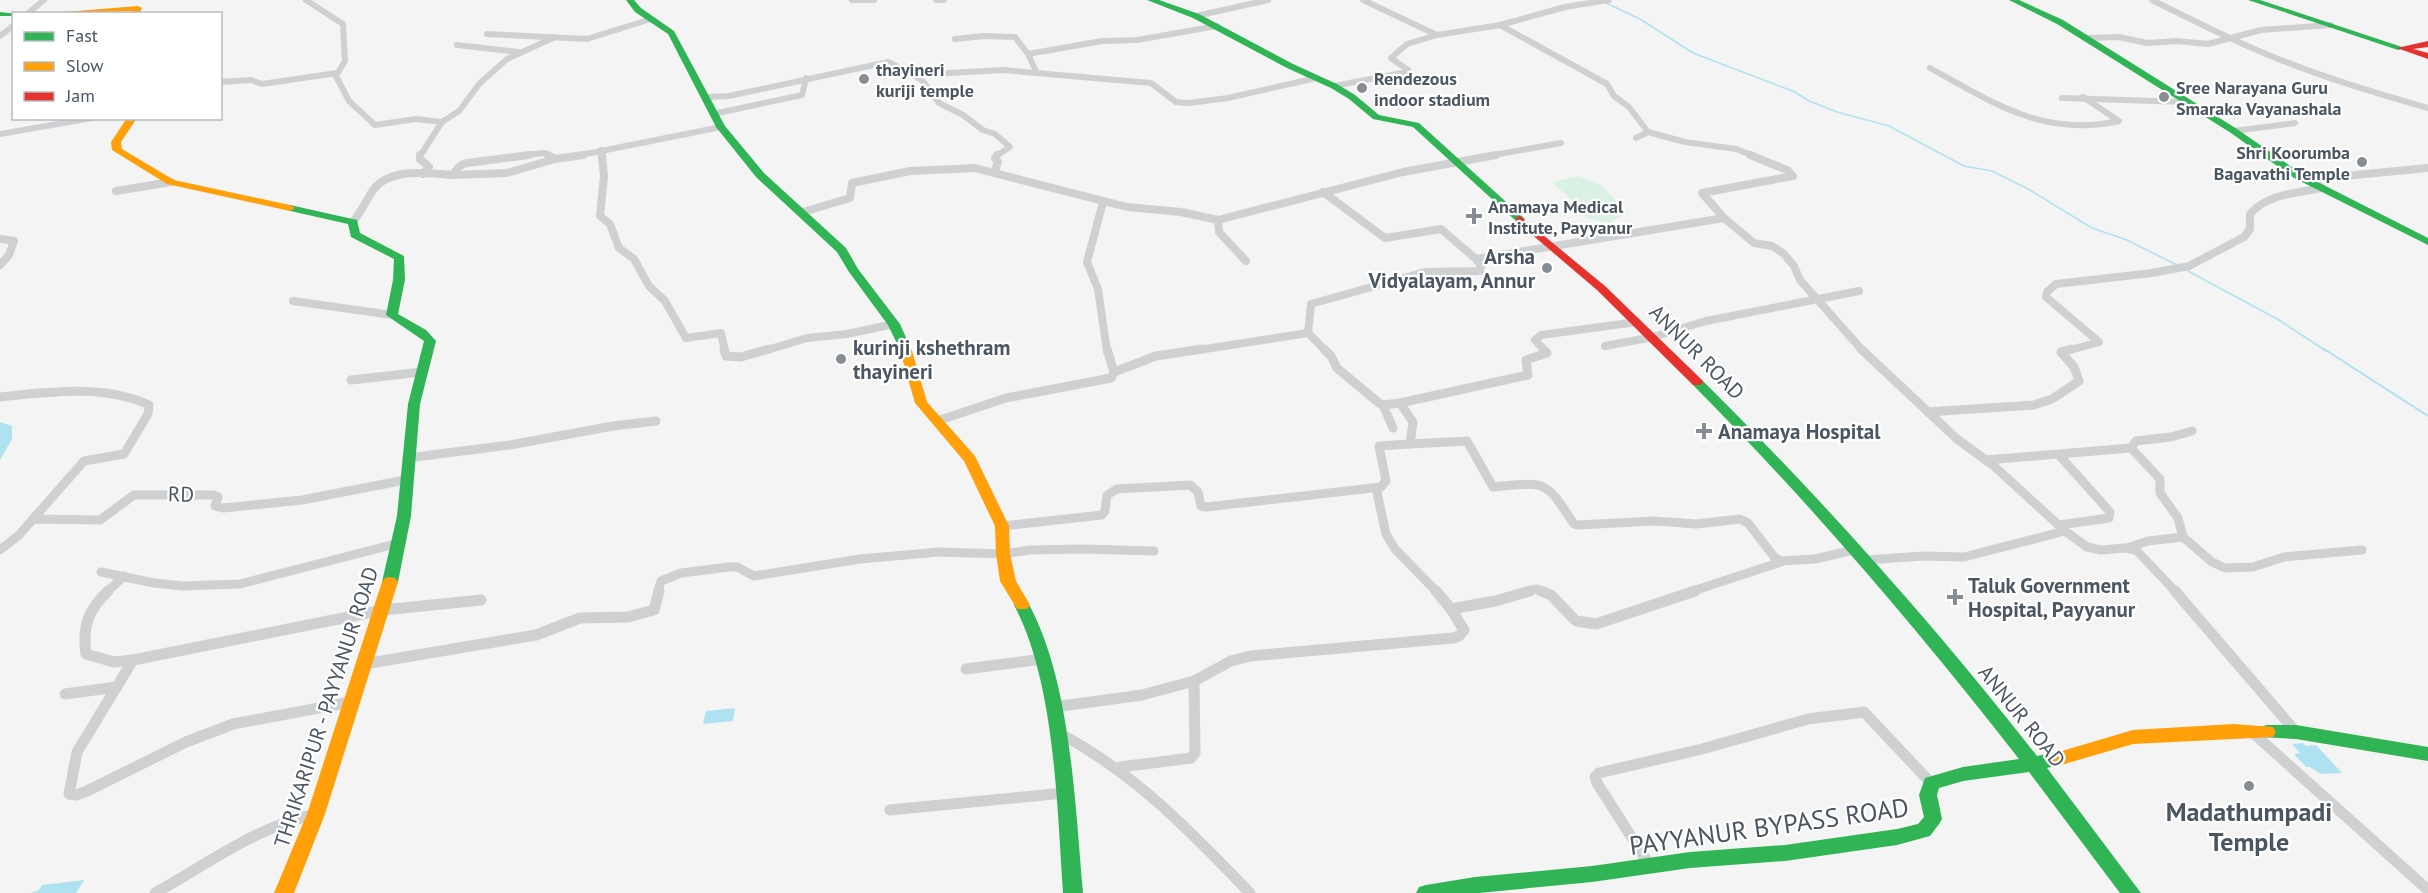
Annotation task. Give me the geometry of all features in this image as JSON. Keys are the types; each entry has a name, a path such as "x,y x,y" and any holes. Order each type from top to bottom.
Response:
{"main road":[{"path":"630,0 635,11 671,33 721,127 760,175 842,250 853,270 894,324 909,358 921,403 970,459 1002,526 1003,554 1008,581 1029,617 1043,660 1059,733 1073,893"},
{"name":"ANNUR ROAD","path":"1151,0 1196,16 1334,86 1352,97 1376,117 1416,125 1637,322 1749,432 1862,555 2036,765 2131,893"},
{"path":"2013,0 2040,12 2085,38 2234,131 2280,166 2428,242"},
{"path":"2252,0 2428,56"},
{"path":"75,12 138,8 136,12"},
{"path":"2401,48 2428,44"},
{"path":"130,120 116,141 117,150 171,182 353,222 355,235 400,258 399,280 392,315"},
{"name":"THRIKARIPUR - PAYYANUR ROAD","path":"284,893 316,814 383,610 399,543 404,516 405,480 414,404 430,341 428,336 395,319 392,315"},
{"name":"PAYYANUR BYPASS ROAD","path":"1426,893 1475,885 1592,874 1690,860 1785,853 1897,837 1924,830 1933,819 1928,795 1931,783 1946,777 2036,765 2133,737 2296,732 2428,754"}],"street":[{"path":"29,12 44,0"},
{"path":"306,0 339,21 345,28 345,61 337,73 337,78 349,101 375,124 416,120 442,122"},
{"path":"852,0 874,0"},
{"path":"936,0 944,0"},
{"path":"1196,16 1268,0"},
{"path":"1363,0 1437,35"},
{"path":"1334,86 1349,81 1407,72 1408,70 1391,58 1409,43 1437,35 1500,25 1565,7 1609,0"},
{"path":"2152,0 2231,39 2368,91 2428,108"},
{"path":"487,34 587,39 651,19"},
{"path":"1500,25 1607,84 1614,96 1629,107 1648,132 1685,142 1736,149 1787,170 1793,176 1792,178 1702,193 1724,218 1754,243 1772,246 1782,253 1794,266 1800,280 1820,299 1863,351 1928,412 2087,547 2101,550 2127,548 2148,541 2183,537"},
{"path":"2085,38 2119,37 2147,43 2176,41 2208,44 2261,30 2331,25"},
{"path":"1028,54 1102,41 1137,40 1217,26"},
{"path":"0,36 12,27"},
{"path":"955,39 984,36 1015,37 1028,54 1037,72"},
{"path":"423,174 429,167 420,159 420,154 442,122 459,111 480,83 507,59 555,37"},
{"path":"457,45 518,52"},
{"path":"706,97 739,94 888,62 923,81 939,103 963,115 983,130 995,134 1010,147 998,153 995,158 998,162 994,173"},
{"path":"1930,68 2005,108 2037,120 2079,128 2099,128 2119,121 2082,97"},
{"path":"914,75 987,70 1037,72 1151,83 1176,102 1189,103 1228,98 1316,78"},
{"path":"222,82 246,79 262,84 337,73"},
{"path":"713,114 802,95 806,78"},
{"path":"2062,98 2186,102"},
{"path":"0,134 80,120"},
{"path":"2234,131 2295,123"},
{"path":"353,222 361,214 378,184 396,175 507,173 555,159 721,127"},
{"path":"1636,138 1648,132"},
{"path":"803,212 850,198 852,183 910,171 975,168 1103,202 1127,207 1180,212 1218,220 1420,168 1561,143"},
{"path":"601,150 604,176 600,216 610,224 619,248 634,259 649,286 665,301 686,338 721,333 726,356 741,357 807,338 847,334 894,324"},
{"path":"452,175 461,165 467,163 544,153 555,159"},
{"path":"1928,412 2034,405 2052,399 2079,381 2074,367 2061,352 2099,342 2046,297 2047,292 2056,284 2152,273 2189,266 2244,237 2250,229 2249,216 2255,207 2270,199 2321,188 2313,179 2428,168"},
{"path":"116,191 171,182"},
{"path":"1308,333 1311,304 1425,272 1480,271 1482,269 1476,258 1444,230 1385,238 1323,192"},
{"path":"1103,202 1087,262 1098,289 1104,340 1114,372"},
{"path":"1476,258 1724,218"},
{"path":"1218,220 1219,232 1246,261"},
{"path":"0,239 14,241 9,255 0,265"},
{"path":"1605,346 1653,337 1706,321 1859,291"},
{"path":"293,301 338,305 392,315"},
{"path":"1383,405 1528,375 1526,360 1547,353 1535,339 1541,335 1637,322"},
{"path":"937,421 1006,398 1111,378 1114,372 1156,356 1308,333"},
{"path":"1308,333 1331,356 1337,368 1383,405 1393,428"},
{"path":"351,380 422,372"},
{"path":"0,397 39,392 98,393 135,398 149,405 148,414 124,454 84,461 19,535 0,550"},
{"path":"1400,403 1414,421 1415,430 1410,444"},
{"path":"407,458 510,445 613,426 656,421"},
{"path":"1986,460 2131,448 2136,441 2171,437 2192,431"},
{"path":"1002,526 1102,515 1105,511 1107,495 1118,489 1190,485 1198,492 1201,506 1206,507 1376,488 1381,487 1386,481 1379,446 1467,441 1493,487 1538,485 1548,488 1564,506 1574,524 1655,521 1696,524 1740,519 1748,523 1775,558 1781,562"},
{"path":"2131,448 2160,479 2161,498 2178,517 2183,537 2212,562 2225,568 2253,567 2284,557 2362,550"},
{"path":"1450,609 1495,601 1536,589 1551,595 1576,621 1596,624 1781,562 1862,555 1964,557 2062,528 2109,518 2110,513 2059,455"},
{"name":"RD","path":"33,519 100,520 108,516 126,498 134,495 214,495 218,497 215,506 223,508 303,501 405,480"},
{"path":"1054,707 1109,702 1160,693 1194,681 1231,661 1250,656 1460,636 1464,630 1450,609 1423,576 1395,549 1386,534 1376,488"},
{"path":"101,572 154,584 183,586 240,584 399,543"},
{"path":"2127,548 2136,550 2171,586 2296,732"},
{"path":"364,664 536,635 581,618 645,615 654,610 661,581 681,573 737,567 754,576 824,564 939,552 1003,554 1030,550 1083,549 1154,551"},
{"path":"124,576 89,613 83,635 86,654 114,662 133,660 383,610 481,600"},
{"path":"133,660 77,752 69,794 76,795 85,792 186,742 233,724 351,702"},
{"path":"966,669 1043,660"},
{"path":"1120,767 1191,758 1195,753 1194,681"},
{"path":"65,694 117,687"},
{"path":"1650,866 1597,783 1595,777 1599,773 1847,711 1864,712 1931,783"},
{"path":"2252,732 2428,890"},
{"path":"1059,733 1120,767 1168,809 1250,893"},
{"path":"890,810 980,803 1064,792"},
{"path":"155,893 275,823 316,814"}],"green space":[{"path":"1579,176 1601,185 1627,213 1609,223 1587,218 1579,207 1552,182"}],"water":[{"path":"0,422 12,426 12,439 0,460"},
{"path":"735,708 733,721 703,724 706,711"},
{"path":"2303,743 2306,746 2316,745 2342,773 2321,774 2306,767 2294,754 2300,753 2292,744"},
{"path":"84,880 76,893 31,893 39,890 42,885"}],"waterway":[{"path":"1604,2 1640,19 1693,53 1795,92 1809,101 1837,112 1889,126 1964,166 1992,171 2028,189 2092,228 2127,240 2177,265"},
{"path":"2188,271 2279,320 2326,351"},
{"path":"2324,349 2428,416"}],"traffic: fast":[{"path":"630,0 638,10 671,33 721,127 760,175 842,250 853,270 894,324 906,351"},
{"path":"1151,0 1196,16 1290,66 1334,86 1352,97 1376,117 1416,125 1520,219"},
{"path":"2013,0 2060,22 2234,131 2298,176 2428,242"},
{"path":"2252,0 2401,48"},
{"path":"0,14 12,14"},
{"path":"290,208 353,222 355,235 400,258 399,280 392,315 422,333 430,341 414,404 404,516 390,582"},
{"path":"1697,382 1814,502 1870,565 1978,693 2131,893"},
{"path":"1022,605 1038,644 1054,713 1064,790 1073,893"},
{"path":"2267,732 2296,732 2428,754"},
{"path":"1426,893 1475,885 1592,874 1690,860 1785,853 1897,837 1924,830 1933,819 1928,795 1931,783 1963,774 2061,758"}],"traffic: slow":[{"path":"75,12 138,8 136,12"},
{"path":"130,120 116,142 117,150 171,182 290,208"},
{"path":"906,351 921,403 970,459 1002,526 1003,554 1008,581 1022,605"},
{"path":"284,893 316,814 390,582"},
{"path":"2061,758 2133,737 2233,731 2267,732"}],"traffic: jam":[{"path":"2428,44 2401,48 2428,56"},
{"path":"1520,219 1601,288 1697,382"}],"place":[{"name":"thayineri kuriji temple","path":"864,79"},
{"name":"Rendezous indoor stadium","path":"1362,88"},
{"name":"Sree Narayana Guru Smaraka Vayanashala","path":"2164,97"},
{"name":"Shri Koorumba Bagavathi Temple","path":"2362,162"},
{"name":"Anamaya Medical Institute, Payyanur","path":"1474,216"},
{"name":"Arsha Vidyalayam, Annur","path":"1547,268"},
{"name":"kurinji kshethram thayineri","path":"841,359"},
{"name":"Anamaya Hospital","path":"1704,431"},
{"name":"Taluk Government Hospital, Payyanur","path":"1955,597"},
{"name":"Madathumpadi Temple","path":"2249,786"}]}
